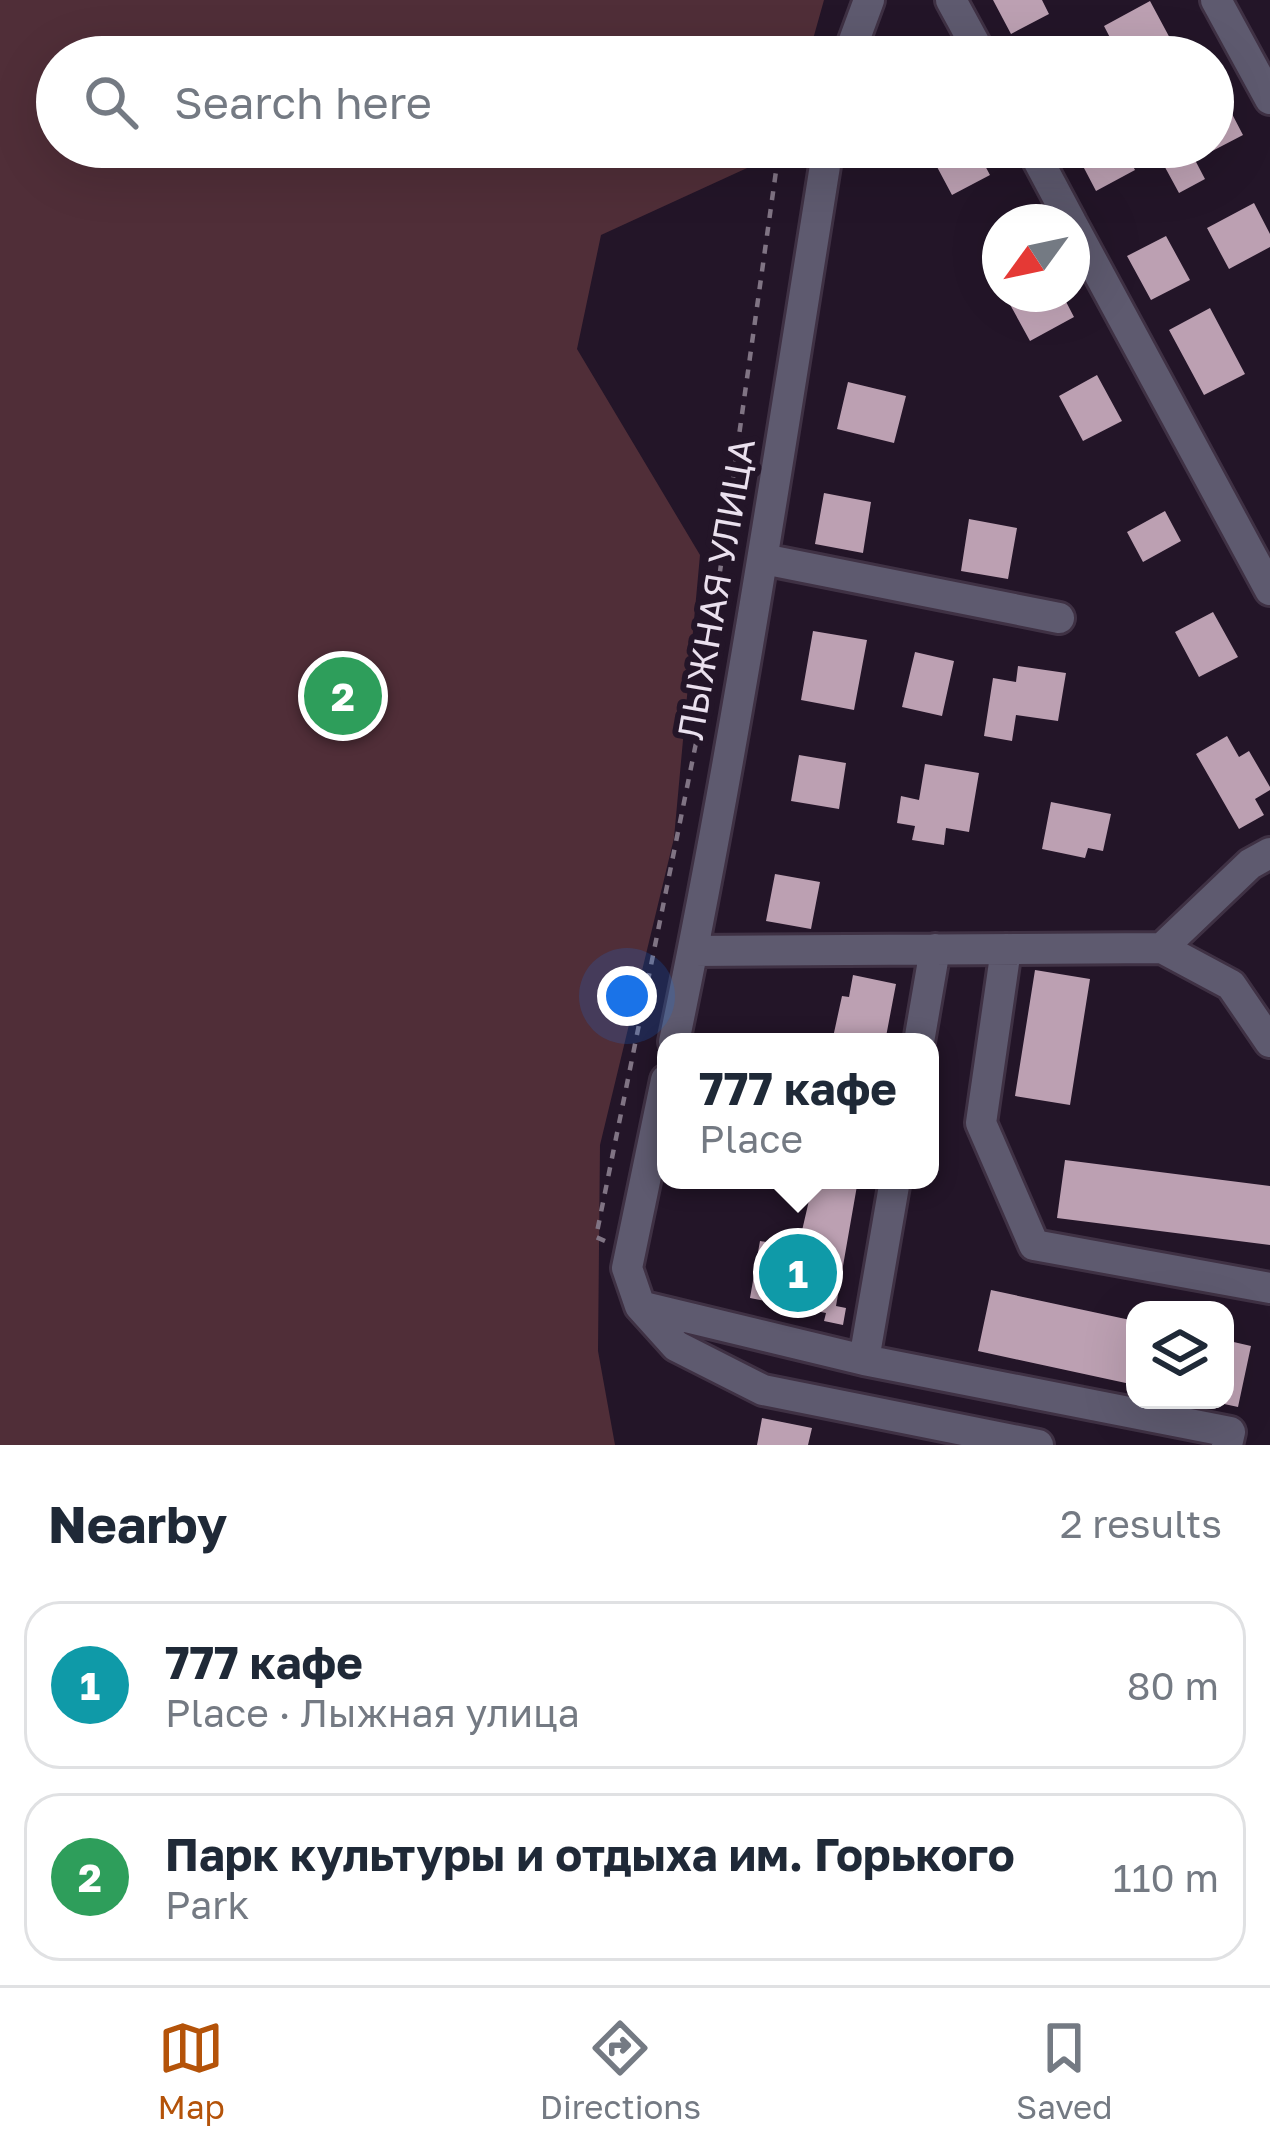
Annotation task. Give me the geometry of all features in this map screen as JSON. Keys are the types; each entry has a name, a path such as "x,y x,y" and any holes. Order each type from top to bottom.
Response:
{"street":[{"path":"856,36 869,0"},
{"path":"951,0 971,36"},
{"path":"1216,0 1270,99"},
{"name":"ЛЫЖНАЯ УЛИЦА","path":"676,1033 763,559 825,168"},
{"path":"1041,168 1061,204"},
{"path":"1090,258 1270,590"},
{"path":"763,559 1059,618"},
{"path":"1162,948 1250,864 1270,853"},
{"path":"693,950 1162,948 1231,985 1270,1042"},
{"path":"921,1033 935,949"},
{"path":"1006,949 981,1123 1034,1245 1270,1288"},
{"path":"657,1123 627,1268 640,1306 676,1346 763,1390 1038,1445"},
{"path":"864,1360 893,1189"},
{"path":"640,1306 864,1360 1230,1432 1226,1445"}],"path":[{"path":"630,1253 596,1237 695,742 776,168"}],"shaded area":[{"path":"0,0 824,0 814,36 36,36 36,168 747,168 601,235 577,349 700,555 674,838 600,1145 598,1351 615,1445 0,1445"}],"building":[{"path":"993,0 1042,0 1049,14 1011,34"},
{"path":"1150,1 1169,36 1109,36 1104,26"},
{"path":"1234,118 1243,135 1234,140"},
{"path":"938,168 986,168 990,175 952,195"},
{"path":"1084,168 1134,168 1135,170 1096,191"},
{"path":"1165,168 1199,168 1205,179 1179,193"},
{"path":"1254,203 1270,234 1270,247 1229,269 1207,228"},
{"path":"1166,236 1190,280 1151,300 1127,256"},
{"path":"1210,308 1245,374 1204,395 1169,330"},
{"path":"1014,312 1071,312 1074,317 1030,341"},
{"path":"1097,375 1122,421 1083,441 1059,396"},
{"path":"848,382 906,396 894,443 837,429"},
{"path":"824,493 871,502 863,553 815,544"},
{"path":"1165,511 1181,541 1143,562 1127,532"},
{"path":"969,519 1017,528 1008,579 961,571"},
{"path":"1213,612 1238,657 1199,677 1175,632"},
{"path":"813,631 867,640 854,710 801,700"},
{"path":"915,652 954,661 942,716 902,707"},
{"path":"1018,666 1066,673 1058,721 1016,715 1012,741 984,736 993,678 1016,682"},
{"path":"1227,736 1239,757 1249,751 1270,787 1255,799 1264,815 1239,829 1196,754"},
{"path":"799,755 846,763 839,809 791,801"},
{"path":"925,764 979,773 969,832 946,828 944,845 912,840 915,826 897,823 901,796 919,800"},
{"path":"1051,802 1111,814 1103,851 1088,848 1085,858 1042,849"},
{"path":"775,874 820,882 811,929 766,921"},
{"path":"1035,970 1090,979 1070,1105 1015,1096"},
{"path":"853,975 896,984 887,1033 834,1033 842,996 849,997"},
{"path":"1065,1160 1270,1186 1270,1245 1057,1218"},
{"path":"804,1189 856,1189 836,1306 846,1308 843,1325 824,1321 826,1313 750,1298 760,1241 798,1248 810,1196 803,1195"},
{"path":"991,1290 1126,1319 1126,1383 978,1351"},
{"path":"1234,1342 1251,1346 1238,1407 1234,1406"},
{"path":"762,1418 812,1428 808,1445 757,1445"}],"place":[{"name":"Парк культуры и отдыха им. Горького","path":"343,696"},
{"name":"777 кафе","path":"798,1273"}]}
